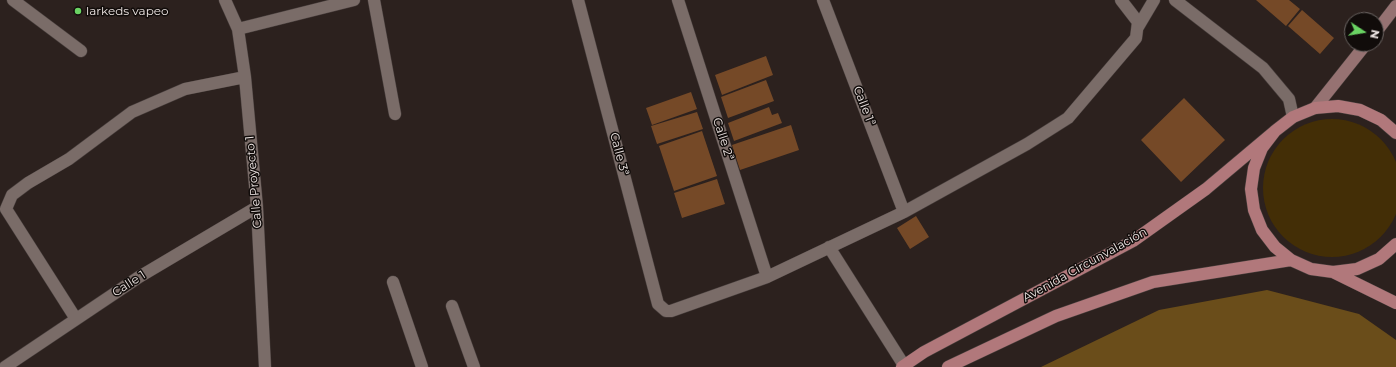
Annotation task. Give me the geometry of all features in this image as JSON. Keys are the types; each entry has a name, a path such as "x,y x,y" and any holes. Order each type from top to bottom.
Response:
{"main road":[{"path":"1384,22 1396,6"},
{"path":"1314,108 1360,52"},
{"path":"1396,133 1381,120 1360,110 1338,106 1314,108 1293,117 1275,131 1262,148 1254,168 1251,189 1253,203 1262,230 1275,247 1291,260 1311,269 1334,272 1357,269 1379,259 1396,244"},
{"name":"Avenida Circunvalación","path":"904,367 924,352 1133,241 1206,189 1275,131"},
{"path":"948,367 1056,316 1153,282 1291,260"},
{"path":"1334,272 1396,304"}],"street":[{"path":"13,0 81,51"},
{"name":"Calle Proyecto 1","path":"225,0 238,29 245,77 257,207 265,367"},
{"path":"238,29 354,0"},
{"path":"374,0 395,114"},
{"name":"Calle 3ª","path":"578,0 656,296 661,308 666,311 672,311 767,277"},
{"name":"Calle 2ª","path":"678,0 767,277"},
{"name":"Calle 1ª","path":"824,0 904,212"},
{"path":"1121,0 1135,17 1138,27"},
{"path":"767,277 904,212 1028,144 1068,118 1136,38 1138,27 1154,0"},
{"path":"1175,0 1263,68 1289,98 1293,117"},
{"path":"76,319 6,209 12,195 28,183 69,159 132,112 185,89 245,77"},
{"name":"Calle 1","path":"5,367 139,277 257,207"},
{"path":"829,247 904,367"},
{"path":"392,282 422,367"},
{"path":"452,306 474,367"}],"shaded area":[{"path":"1339,119 1359,124 1371,130 1386,144 1396,161 1400,174 1400,202 1396,215 1390,227 1376,242 1359,252 1346,256 1325,257 1305,252 1293,246 1278,232 1268,215 1264,202 1263,181 1268,161 1274,149 1288,134 1305,124 1318,120"},
{"path":"1267,290 1359,314 1396,340 1396,367 1041,367 1159,310"}],"building":[{"path":"1256,0 1289,0 1300,9 1286,26"},
{"path":"1302,10 1334,38 1320,54 1288,26"},
{"path":"766,56 773,75 722,95 715,75"},
{"path":"766,80 774,101 728,118 721,97"},
{"path":"691,92 697,109 652,125 646,108"},
{"path":"1184,98 1225,140 1181,182 1141,140"},
{"path":"769,107 772,115 778,113 782,123 734,141 728,123"},
{"path":"697,112 703,129 657,144 651,126"},
{"path":"791,125 799,150 740,170 732,145"},
{"path":"702,131 717,176 674,191 659,146"},
{"path":"717,179 725,204 682,218 674,193"},
{"path":"916,216 929,237 910,249 897,228"}],"place":[{"name":"larkeds vapeo","path":"78,11"}]}
